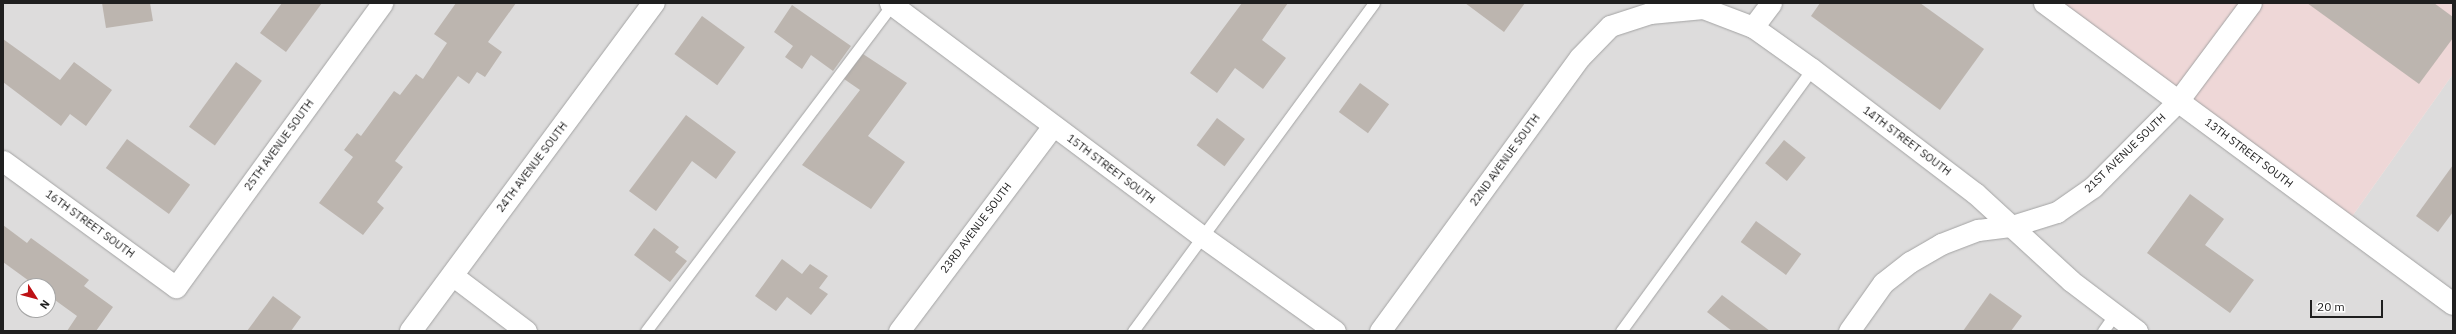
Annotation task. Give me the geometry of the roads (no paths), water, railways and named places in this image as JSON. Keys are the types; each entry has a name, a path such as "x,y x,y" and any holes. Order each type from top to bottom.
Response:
{"street":[{"name":"25TH AVENUE SOUTH","path":"176,287 382,3"},
{"name":"24TH AVENUE SOUTH","path":"410,331 654,3"},
{"path":"1753,27 1770,3"},
{"name":"13TH STREET SOUTH","path":"2045,3 2453,304"},
{"name":"21ST AVENUE SOUTH","path":"1849,331 1883,283 1910,262 1941,244 1978,230 2012,226 2057,212 2093,187 2178,101 2250,3"},
{"name":"15TH STREET SOUTH","path":"891,4 1203,237 1335,331"},
{"name":"14TH STREET SOUTH","path":"1650,13 1703,8 1753,27 1812,69 1975,193 2012,226 2108,323 2137,331"},
{"name":"22ND AVENUE SOUTH","path":"1380,331 1580,57 1610,26 1650,13"},
{"name":"23RD AVENUE SOUTH","path":"899,331 1053,126"},
{"name":"16TH STREET SOUTH","path":"3,161 176,287"},
{"path":"452,275 526,331"}],"lane":[{"path":"1133,331 1374,3"},
{"path":"646,331 891,4"},
{"path":"1621,331 1812,69"}]}
